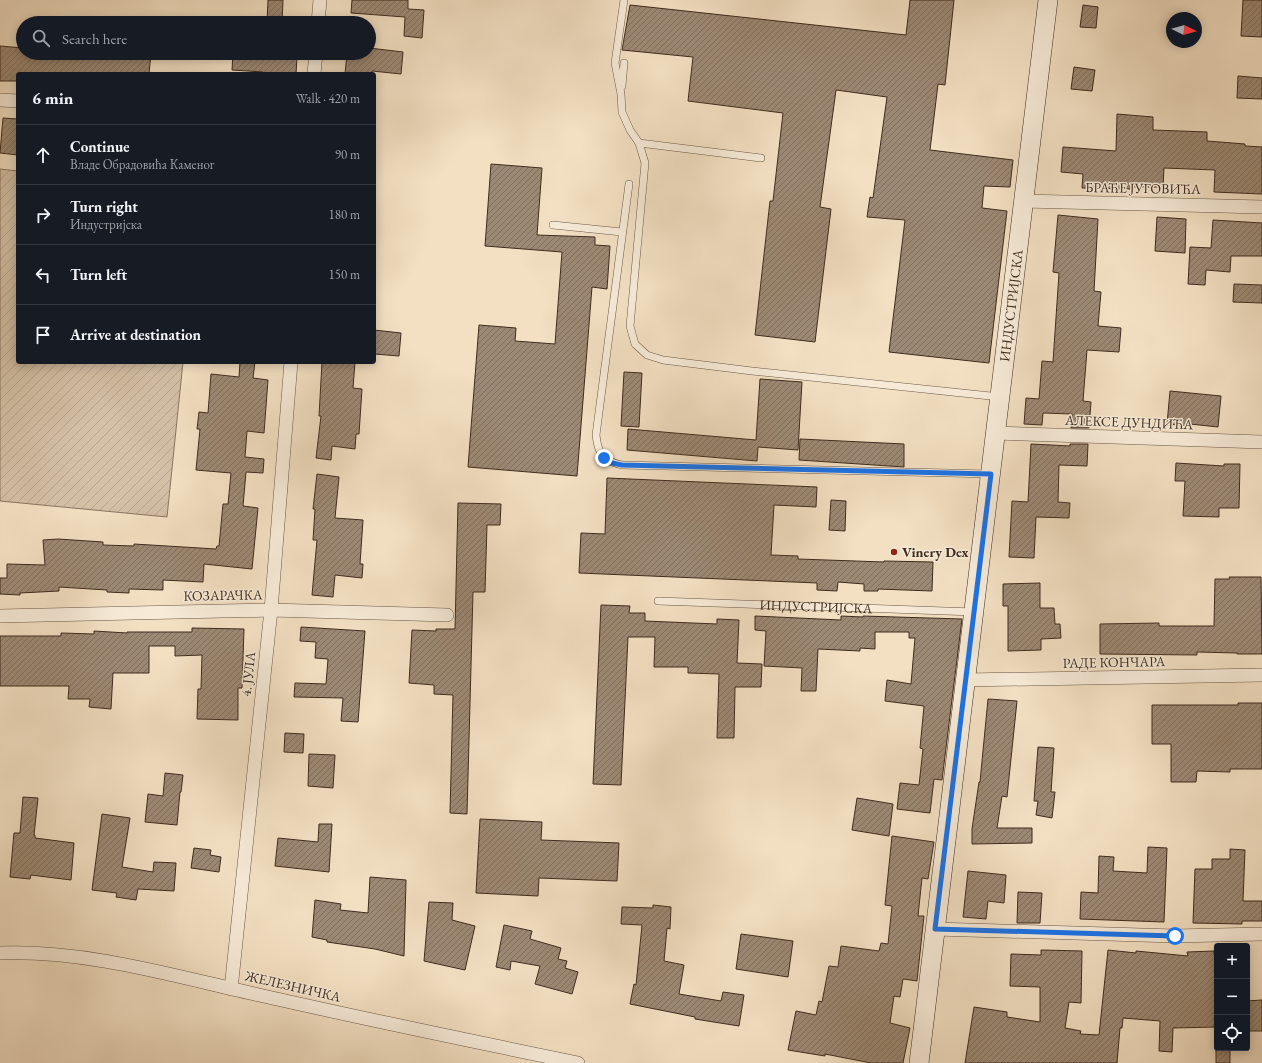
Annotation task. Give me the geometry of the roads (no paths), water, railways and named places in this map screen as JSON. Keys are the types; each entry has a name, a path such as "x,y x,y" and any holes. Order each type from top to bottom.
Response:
{"main road":[{"name":"ИНДУСТРИЈСКА","path":"919,1063 1048,0"}],"street":[{"path":"319,16 320,0"},
{"path":"314,72 315,60"},
{"path":"0,100 16,101"},
{"name":"БРАЋЕ ЈУГОВИЋА","path":"1024,201 1262,207"},
{"name":"4. ЈУЛА","path":"231,989 271,610 291,364"},
{"name":"АЛЕКСЕ ДУНДИЋА","path":"996,433 1262,442"},
{"name":"КОЗАРАЧКА","path":"0,616 271,610 446,615"},
{"name":"РАДЕ КОНЧАРА","path":"966,680 1262,675"},
{"path":"935,929 1175,936 1262,934"},
{"name":"ЖЕЛЕЗНИЧКА","path":"0,953 41,954 91,959 142,968 403,1027 578,1063"}],"lane":[{"path":"624,0 615,63 621,94 622,112 630,130 639,143 644,164 630,326 635,344 647,355 663,360 752,371 1000,397"},
{"path":"621,94 624,63"},
{"path":"639,143 761,158"},
{"path":"629,184 596,435 597,447 604,458 612,463 622,465 991,474"},
{"path":"553,225 622,232"},
{"name":"ИНДУСТРИЈСКА","path":"658,601 974,612"}],"place":[{"name":"Vinery Dex","path":"894,552"}]}
